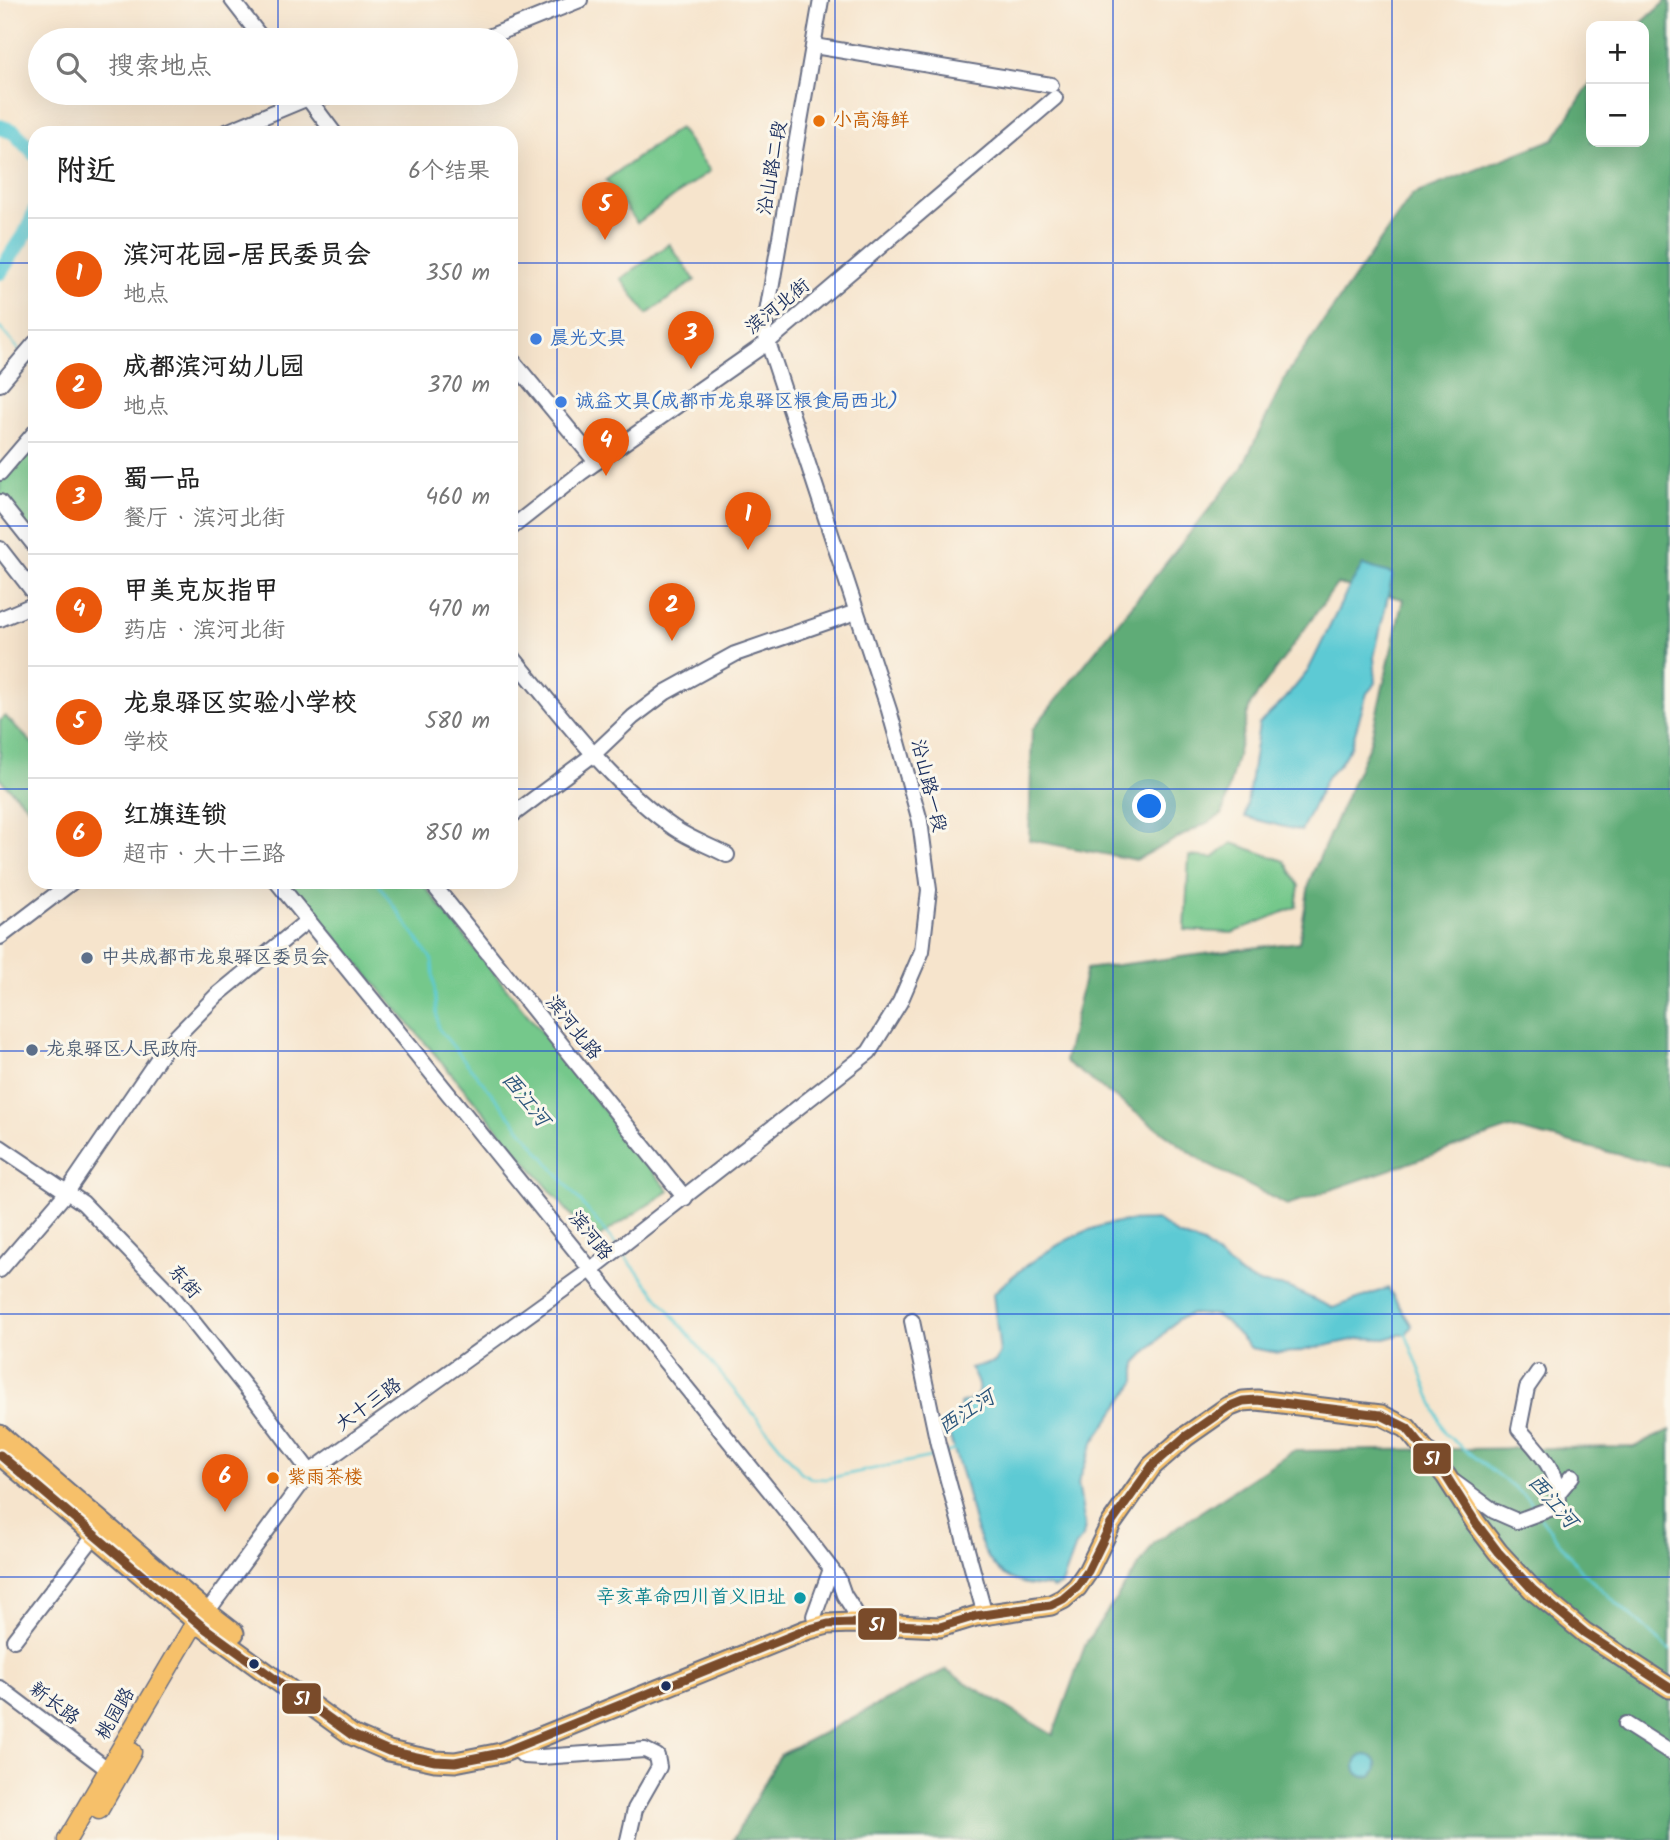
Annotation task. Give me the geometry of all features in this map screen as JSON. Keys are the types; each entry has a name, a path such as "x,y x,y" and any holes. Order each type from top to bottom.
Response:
{"highway":[{"path":"0,1455 95,1535 366,1731 406,1745 439,1751 464,1749 507,1738 725,1649 814,1616 940,1626 980,1616 1051,1605 1071,1594 1088,1571 1111,1524 1152,1466 1185,1437 1228,1407 1243,1401 1285,1403 1381,1415 1407,1428 1446,1476 1498,1552 1533,1590 1585,1633 1670,1688"},
{"path":"0,1435 204,1616 339,1726 388,1751 412,1757 455,1762 515,1748 806,1630 853,1618"}],"main road":[{"name":"桃园路","path":"67,1840 113,1773 204,1616"},
{"path":"81,1840 113,1773"}],"street":[{"path":"232,0 254,28"},
{"path":"511,28 580,0"},
{"name":"沿山路二段","path":"768,342 764,330 821,0"},
{"name":"滨河北街","path":"518,523 596,463 768,342 1053,91 814,46"},
{"path":"238,126 284,105"},
{"path":"313,105 329,126"},
{"name":"沿山路一段","path":"651,1223 869,1052 900,1002 922,951 929,890 920,821 889,710 768,342"},
{"path":"0,384 28,350"},
{"path":"518,368 596,463"},
{"path":"0,473 28,440"},
{"path":"0,502 28,537"},
{"path":"0,549 28,585"},
{"path":"0,618 28,607"},
{"path":"518,811 594,754 633,717 677,685 735,654 856,612"},
{"path":"518,663 594,754 646,805 675,829 727,855"},
{"path":"0,937 63,889"},
{"name":"滨河路","path":"283,889 592,1269 831,1569 853,1618"},
{"name":"滨河北路","path":"437,889 685,1198"},
{"path":"0,1270 67,1192 166,1047 216,996 308,920"},
{"name":"东街","path":"0,1147 83,1203 170,1293 310,1472"},
{"name":"大十三路","path":"204,1616 310,1472 592,1269 651,1223"},
{"path":"912,1321 980,1616"},
{"path":"1446,1476 1494,1511 1517,1521 1558,1506 1558,1493 1549,1463 1519,1429 1527,1388 1538,1372"},
{"path":"1558,1493 1572,1476"},
{"path":"14,1640 95,1535"},
{"path":"814,1616 831,1569"},
{"name":"新长路","path":"0,1688 113,1773"},
{"path":"1626,1724 1670,1752"},
{"path":"515,1748 524,1756 541,1757 645,1750 657,1756 659,1767 635,1810 628,1840"}],"green space":[{"path":"1670,0 1670,1167 1510,1128 1287,1205 1208,1165 1065,1061 1086,969 1299,942 1310,879 1370,743 1403,599 1337,584 1250,705 1222,815 1136,860 1029,840 1032,730 1242,468 1287,374 1412,195 1554,139 1586,90 1586,147 1649,147 1649,21 1644,21"},
{"path":"679,128 710,171 637,223 606,180"},
{"path":"669,244 695,280 647,314 621,279"},
{"path":"28,440 28,537 0,502 0,473"},
{"path":"5,716 28,739 28,807 0,779 0,721"},
{"path":"1232,843 1285,861 1299,886 1296,907 1232,933 1185,930 1189,856 1213,858"},
{"path":"295,889 427,889 669,1191 593,1241"},
{"path":"1670,1430 1670,1840 733,1840 780,1755 945,1670 1053,1735 1086,1643 1155,1542 1293,1451 1634,1447"}],"water":[{"path":"1363,565 1393,574 1374,657 1376,683 1367,693 1351,746 1339,765 1327,777 1301,831 1245,817 1259,724 1286,698 1308,671 1346,593"},
{"path":"1157,1220 1178,1235 1203,1244 1241,1275 1258,1283 1287,1287 1333,1308 1388,1288 1412,1326 1407,1333 1385,1339 1362,1338 1279,1353 1251,1348 1226,1322 1215,1315 1191,1314 1178,1319 1136,1363 1136,1381 1094,1441 1078,1483 1085,1526 1083,1537 1076,1546 1062,1584 1053,1588 1009,1578 996,1568 979,1538 947,1424 951,1419 960,1422 960,1404 971,1400 978,1393 978,1385 970,1368 995,1362 1000,1353 993,1294 1049,1250 1082,1233 1119,1222"},
{"path":"1366,1755 1374,1758 1377,1766 1374,1774 1366,1777 1358,1774 1355,1766 1358,1758"}],"waterway":[{"name":"西江河","path":"0,127 14,132 28,147"},
{"name":"西江河","path":"0,272 28,229"},
{"name":"西江河","path":"0,328 21,352"},
{"name":"西江河","path":"382,889 432,960 438,1028 616,1245"},
{"name":"西江河","path":"622,1253 801,1472 811,1478 825,1479 935,1456"},
{"name":"西江河","path":"1405,1332 1445,1434 1527,1498 1535,1509"},
{"name":"西江河","path":"945,1453 958,1449"},
{"name":"西江河","path":"1541,1518 1582,1572 1670,1650"}],"transit line":[{"name":"51","path":"0,1455 202,1626 352,1735 389,1751 435,1761 455,1762 501,1753 806,1630 828,1624 940,1627 976,1616 1051,1605 1077,1587 1111,1524 1152,1466 1185,1437 1228,1407 1243,1401 1257,1400 1381,1415 1407,1428 1446,1476 1498,1552 1533,1590 1585,1633 1670,1688"}],"place":[{"name":"小高海鲜","path":"819,121"},
{"name":"龙泉驿区实验小学校","path":"605,240"},
{"name":"晨光文具","path":"536,339"},
{"name":"蜀一品","path":"691,369"},
{"name":"诚益文具(成都市龙泉驿区粮食局西北)","path":"561,402"},
{"name":"甲美克灰指甲","path":"606,476"},
{"name":"滨河花园-居民委员会","path":"748,550"},
{"name":"成都滨河幼儿园","path":"672,641"},
{"name":"中共成都市龙泉驿区委员会","path":"87,958"},
{"name":"龙泉驿区人民政府","path":"32,1050"},
{"name":"紫雨茶楼","path":"273,1478"},
{"name":"红旗连锁","path":"225,1512"},
{"name":"辛亥革命四川首义旧址","path":"800,1598"}]}
